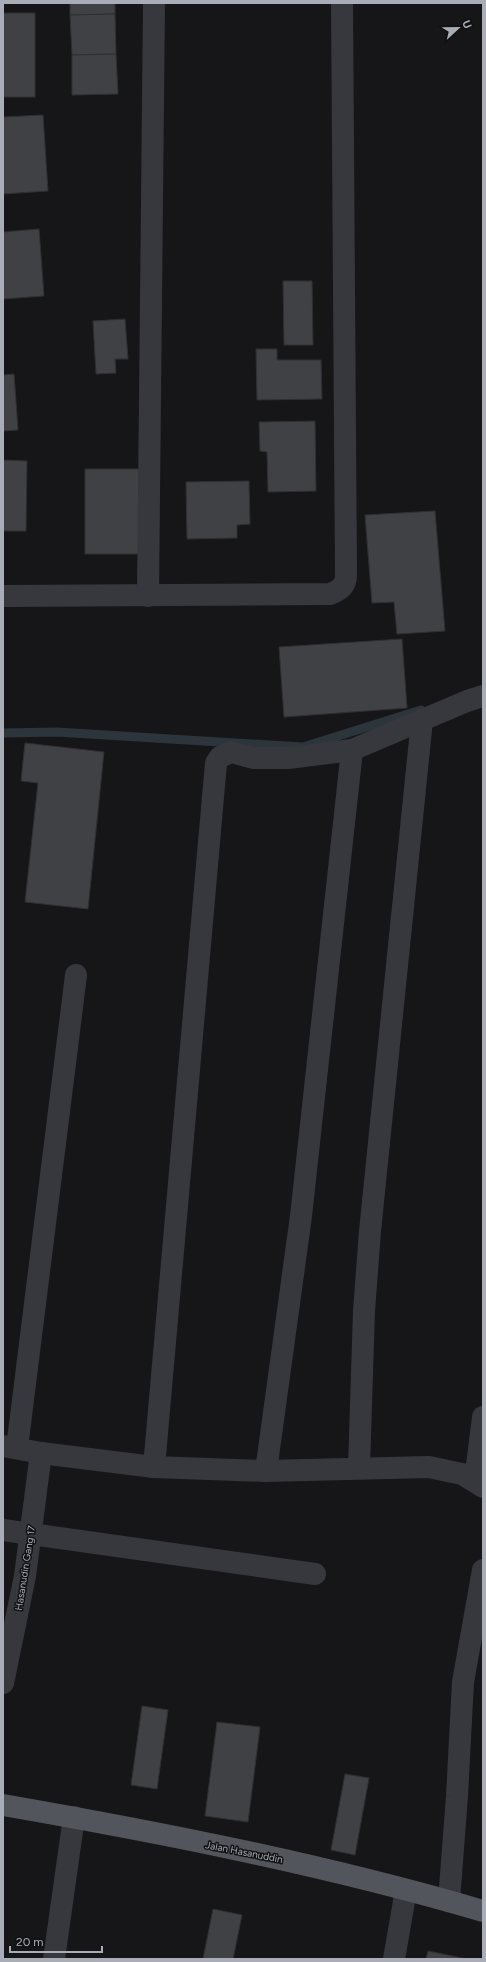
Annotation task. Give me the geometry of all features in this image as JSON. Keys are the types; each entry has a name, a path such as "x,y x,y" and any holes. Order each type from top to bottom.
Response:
{"main road":[{"name":"Jalan Hasanuddin","path":"3,1806 74,1817 291,1861 483,1910"}],"street":[{"path":"148,596 154,3"},
{"path":"3,596 330,594 342,588 346,581 342,3"},
{"path":"154,1467 216,763 220,757 231,752 254,758 288,758 352,750 483,696"},
{"path":"358,1468 364,1311 370,1230 422,720"},
{"path":"266,1471 301,1216 352,750"},
{"path":"76,975 10,1447 41,1453 154,1467 266,1471 405,1466 434,1468 462,1474 479,1484 483,1417"},
{"name":"Hasanudin Gang 17","path":"3,1683 25,1576 41,1453"},
{"path":"3,1530 315,1574"},
{"path":"449,1901 457,1796 463,1682 483,1570"},
{"path":"54,1959 74,1817"},
{"path":"394,1959 406,1890"}],"building":[{"path":"70,3 115,3 115,14 70,15"},
{"path":"3,13 35,13 35,97 3,97"},
{"path":"115,14 116,54 72,55 70,15"},
{"path":"116,54 118,94 72,95 72,55"},
{"path":"43,115 48,191 3,194 3,117"},
{"path":"39,229 44,296 3,299 3,232"},
{"path":"283,281 312,281 313,345 284,345"},
{"path":"125,319 128,359 115,359 116,373 96,374 93,321"},
{"path":"256,349 277,349 277,360 321,360 322,399 257,400"},
{"path":"14,374 18,430 3,431 3,375"},
{"path":"315,421 316,491 268,492 267,452 260,451 259,422"},
{"path":"3,460 27,461 26,531 3,531"},
{"path":"85,469 139,469 139,554 85,554"},
{"path":"249,481 250,524 237,525 237,538 187,539 186,482"},
{"path":"435,511 445,631 397,634 394,602 372,603 365,515"},
{"path":"402,639 407,708 284,717 279,647"},
{"path":"25,743 104,752 88,909 25,902 38,783 21,781"},
{"path":"142,1706 168,1710 157,1789 131,1785"},
{"path":"217,1722 260,1727 248,1822 205,1816"},
{"path":"345,1774 369,1778 355,1855 331,1850"},
{"path":"213,1909 242,1915 233,1959 203,1959"},
{"path":"428,1951 467,1959 426,1959"}],"waterway":[{"path":"3,733 57,732 303,747 421,710"}]}
